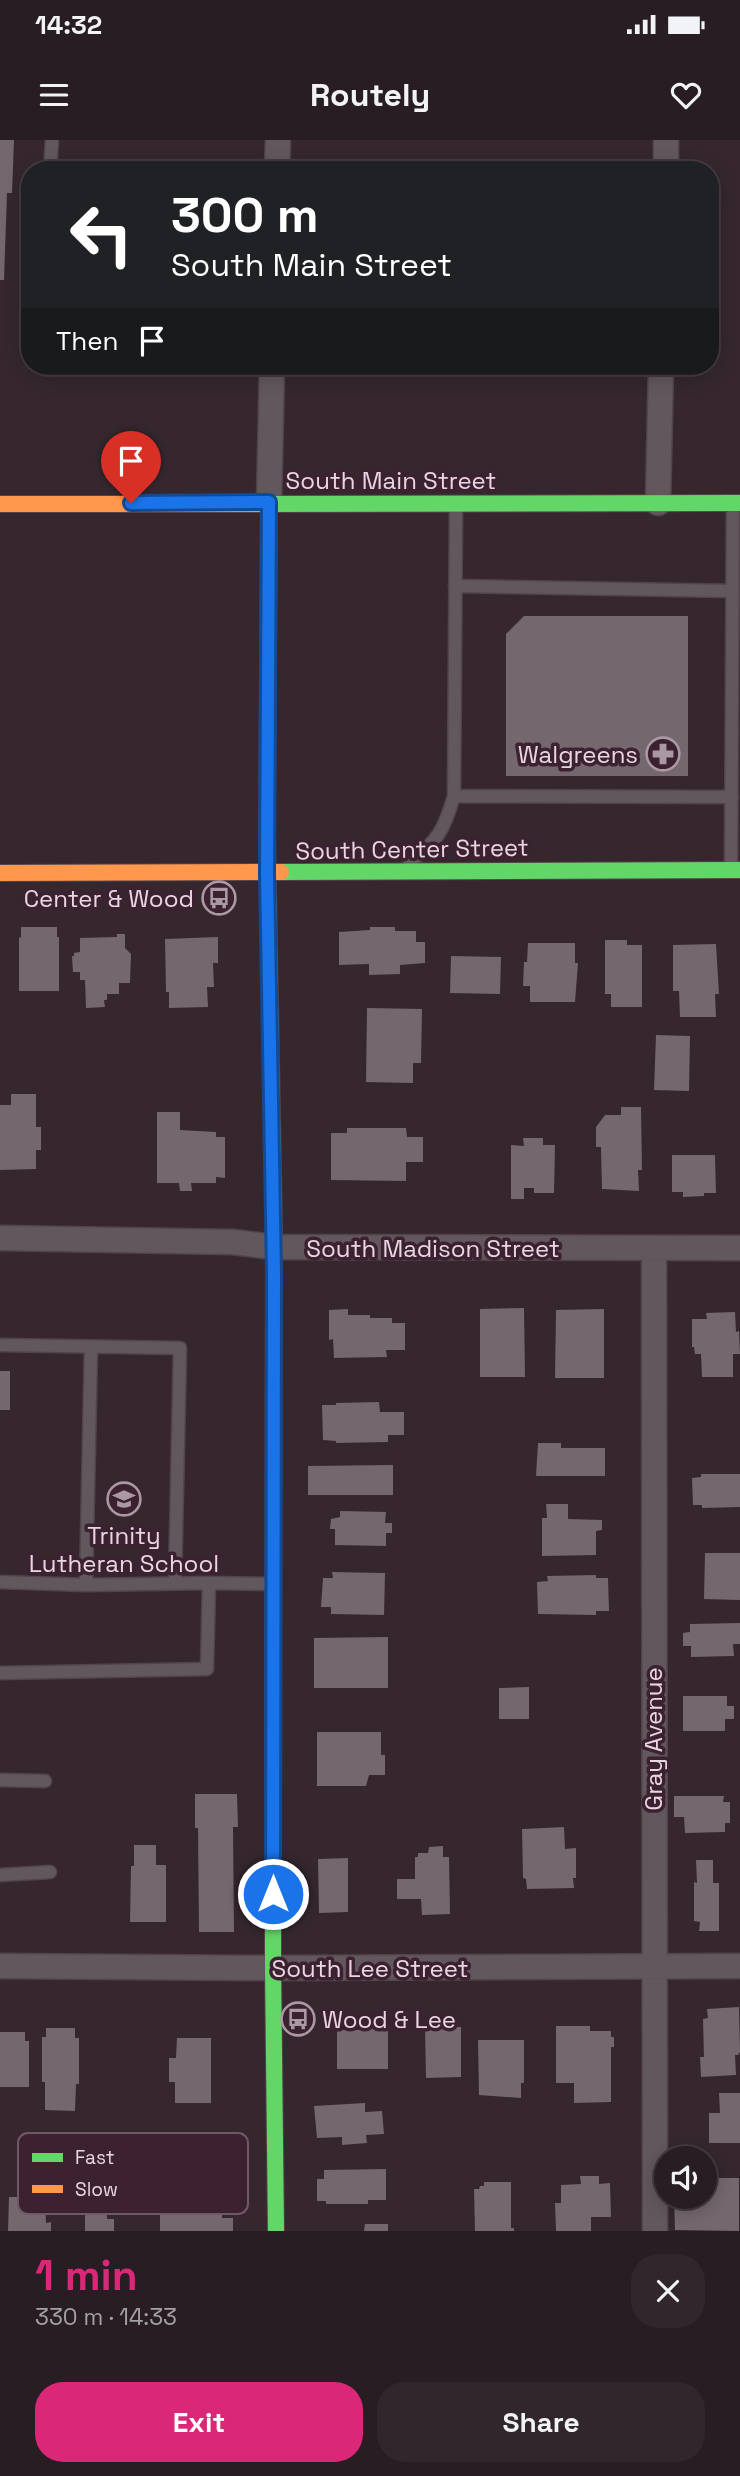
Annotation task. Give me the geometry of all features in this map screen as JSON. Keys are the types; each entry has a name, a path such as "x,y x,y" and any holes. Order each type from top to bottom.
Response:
{"street":[{"path":"277,161 278,140"},
{"path":"666,140 666,161"},
{"path":"272,375 267,873 274,1247 272,1968 275,2231"},
{"path":"658,503 661,375"},
{"name":"South Main Street","path":"0,504 736,503"},
{"name":"South Center Street","path":"0,873 736,870"},
{"name":"South Madison Street","path":"0,1238 240,1242 274,1247 740,1248"},
{"name":"Gray Avenue","path":"654,1248 655,2231"},
{"name":"South Lee Street","path":"0,1966 740,1966"}],"lane":[{"path":"51,161 52,140"},
{"path":"398,870 432,846 448,817 454,796 456,503"},
{"path":"736,503 732,797 736,870"},
{"path":"455,586 733,591"},
{"path":"454,796 732,797"},
{"path":"0,1345 180,1348 175,1583"},
{"path":"86,1585 91,1347"},
{"path":"0,1582 86,1585 275,1584"},
{"path":"0,1672 206,1669 209,1583"},
{"path":"0,1780 45,1781"},
{"path":"0,1875 50,1872"}],"building":[{"path":"0,140 14,140 12,193 7,193 4,280 0,280"},
{"name":"Walgreens","path":"524,616 688,616 688,776 506,776 506,634"},
{"path":"21,927 57,927 59,991 19,991"},
{"path":"370,927 395,927 395,931 416,931 416,942 425,942 425,963 400,965 400,974 369,975 369,964 339,965 339,932 370,930"},
{"path":"117,934 125,934 125,948 131,954 130,983 119,983 119,994 107,994 105,1007 86,1008 85,980 80,980 80,972 73,972 72,956 80,952 80,938 117,937"},
{"path":"218,937 218,963 213,963 214,987 207,987 208,1007 169,1008 165,939"},
{"path":"605,940 627,940 627,945 642,945 642,1007 611,1007 611,994 605,994"},
{"path":"528,943 575,943 575,963 578,963 575,1002 530,1002 530,986 523,986"},
{"path":"716,944 719,994 715,994 716,1017 680,1017 679,991 673,991 673,945"},
{"path":"451,956 501,957 500,994 450,993"},
{"path":"367,1008 422,1009 421,1063 413,1063 413,1083 366,1082"},
{"path":"656,1035 690,1036 689,1091 654,1090"},
{"path":"11,1094 36,1094 36,1127 41,1127 41,1150 36,1150 36,1169 0,1170 0,1105 11,1105"},
{"path":"621,1107 641,1107 642,1170 638,1170 639,1191 602,1189 601,1147 596,1147 596,1127 605,1115 621,1115"},
{"path":"157,1112 180,1112 180,1130 216,1132 216,1137 225,1137 225,1178 216,1177 216,1183 191,1183 192,1191 180,1191 179,1183 157,1183"},
{"path":"347,1128 406,1128 407,1137 423,1137 423,1162 406,1162 406,1181 331,1180 331,1133 347,1133"},
{"path":"523,1138 543,1138 543,1145 555,1145 554,1193 534,1193 534,1188 524,1188 524,1199 511,1199 511,1145 524,1146"},
{"path":"672,1155 715,1155 716,1193 683,1197 683,1192 672,1192"},
{"path":"524,1308 525,1377 480,1377 480,1309"},
{"path":"348,1309 348,1315 392,1318 392,1323 405,1323 405,1350 386,1350 387,1357 334,1358 333,1339 329,1340 329,1310"},
{"path":"604,1309 604,1378 555,1378 556,1310"},
{"path":"735,1312 740,1354 733,1354 733,1377 702,1377 701,1354 695,1354 692,1347 692,1319 707,1319 706,1313"},
{"path":"0,1371 10,1371 10,1410 0,1410"},
{"path":"379,1402 380,1412 404,1412 404,1435 388,1435 388,1442 336,1443 323,1440 322,1405"},
{"path":"538,1443 561,1443 561,1448 605,1448 605,1476 536,1476"},
{"path":"393,1465 393,1495 308,1495 308,1466"},
{"path":"701,1474 740,1474 740,1507 702,1508 702,1505 693,1505 692,1478 701,1477"},
{"path":"546,1504 568,1504 568,1519 602,1520 602,1530 596,1531 596,1555 542,1556 542,1518 547,1518"},
{"path":"340,1511 386,1512 385,1523 392,1523 392,1533 386,1533 386,1546 335,1545 335,1529 330,1529 331,1519 340,1517"},
{"path":"705,1553 740,1553 740,1600 704,1599"},
{"path":"332,1572 385,1573 384,1615 331,1614 331,1607 321,1607 323,1578 333,1578"},
{"path":"596,1575 596,1578 608,1578 609,1611 596,1611 596,1615 538,1614 537,1582 548,1581 547,1576"},
{"path":"740,1623 740,1644 733,1644 734,1656 691,1657 691,1646 683,1646 683,1633 690,1632 690,1624"},
{"path":"388,1637 388,1688 314,1688 314,1638"},
{"path":"529,1687 529,1719 499,1719 499,1688"},
{"path":"683,1696 727,1696 727,1706 734,1706 734,1719 725,1719 725,1731 683,1731"},
{"path":"317,1732 381,1732 381,1755 385,1755 385,1775 369,1775 366,1786 317,1786"},
{"path":"195,1794 237,1794 238,1827 233,1827 234,1932 199,1932"},
{"path":"674,1796 724,1796 723,1802 730,1802 730,1823 725,1823 725,1832 685,1833 684,1817 674,1817"},
{"path":"564,1827 565,1849 576,1848 574,1888 527,1889 526,1879 523,1878 522,1829"},
{"path":"134,1845 156,1845 156,1865 166,1865 166,1922 130,1922"},
{"path":"443,1846 443,1857 449,1857 450,1914 422,1915 421,1899 397,1899 397,1879 415,1879 415,1857 418,1857 418,1853 428,1853 429,1847"},
{"path":"348,1858 348,1912 319,1913 318,1859"},
{"path":"696,1860 713,1860 713,1883 719,1883 719,1931 699,1931 700,1922 694,1921"},
{"path":"739,2007 740,2052 735,2055 736,2075 701,2077 700,2057 704,2057 703,2019 708,2018 707,2009"},
{"path":"358,2026 388,2029 388,2069 337,2069 337,2030 359,2030"},
{"path":"556,2026 590,2026 590,2031 611,2031 614,2047 611,2047 611,2102 574,2103 574,2083 556,2083"},
{"path":"425,2027 461,2027 461,2077 426,2078"},
{"path":"46,2028 75,2028 75,2038 79,2038 79,2084 76,2084 75,2111 45,2110 42,2037 46,2037"},
{"path":"0,2032 25,2032 25,2041 29,2041 29,2087 0,2087"},
{"path":"177,2038 211,2038 211,2103 175,2103 175,2082 169,2082 169,2058 176,2058"},
{"path":"478,2040 524,2040 524,2083 521,2083 521,2098 479,2095"},
{"path":"719,2093 740,2093 740,2143 709,2143 709,2113 720,2113"},
{"path":"365,2103 365,2112 382,2111 384,2134 366,2135 367,2143 342,2145 342,2137 317,2138 314,2106"},
{"path":"386,2169 386,2200 368,2200 368,2204 326,2204 326,2201 317,2201 317,2179 324,2179 324,2170"},
{"path":"580,2176 599,2176 599,2184 610,2183 611,2217 591,2217 591,2231 556,2231 555,2203 561,2203 561,2185 581,2184"},
{"path":"717,2178 739,2178 739,2231 675,2230 674,2209 717,2209"},
{"path":"484,2182 511,2182 511,2228 514,2228 514,2231 475,2231 474,2189 484,2186"},
{"path":"9,2197 18,2197 18,2214 46,2214 46,2223 51,2222 51,2231 8,2231"},
{"path":"85,2214 107,2214 107,2219 114,2219 114,2231 85,2231"},
{"path":"160,2214 222,2215 222,2218 233,2218 233,2231 160,2231"},
{"path":"365,2224 388,2224 388,2231 364,2231"}],"traffic: fast":[{"path":"269,502 267,834 274,1229"},
{"path":"236,504 740,503"},
{"path":"281,872 740,870"},
{"path":"273,1677 276,2231"}],"traffic: slow":[{"path":"0,504 236,504"},
{"path":"0,873 281,872"},
{"path":"273,1677 274,1229"}],"place":[{"name":"Walgreens","path":"663,754"},
{"name":"Center & Wood","path":"219,898"},
{"name":"Trinity Lutheran School","path":"124,1499"},
{"name":"Wood & Lee","path":"298,2019"}],"route":[{"path":"131,503 269,502 267,873 274,1273 273,1894"}]}
